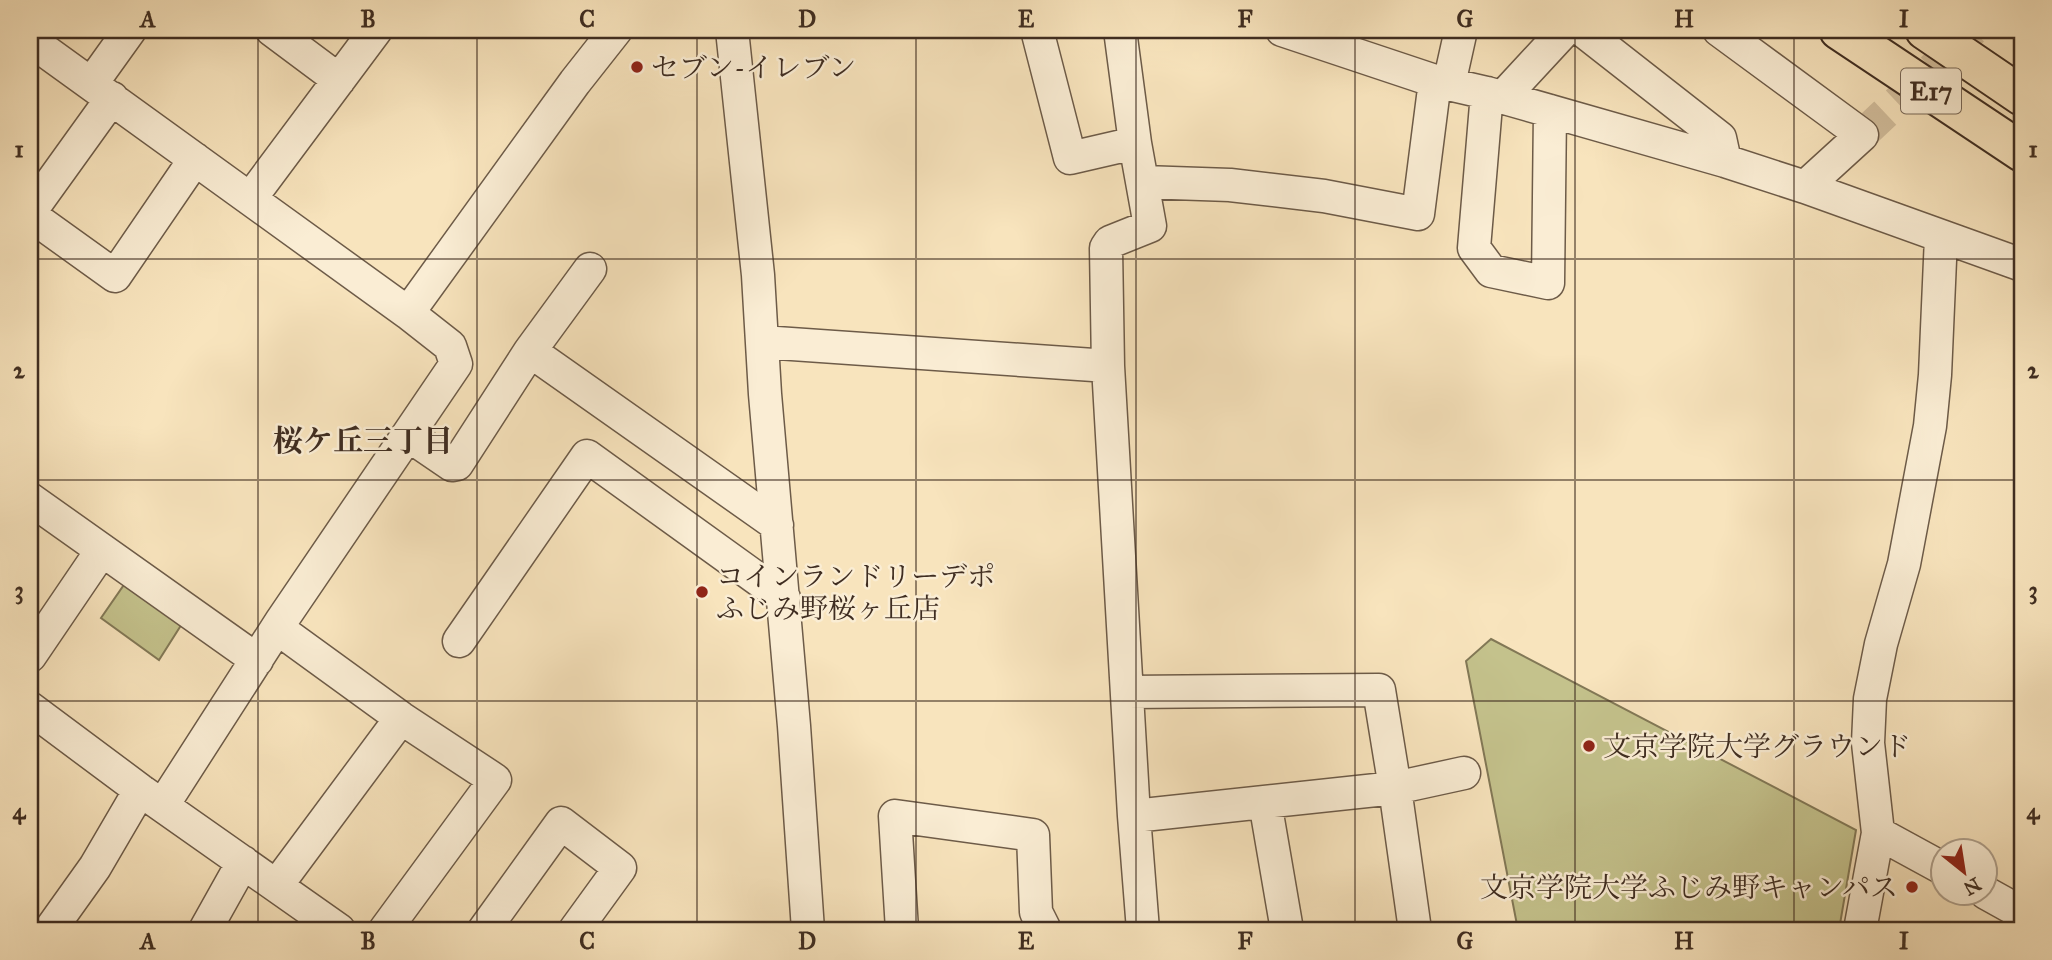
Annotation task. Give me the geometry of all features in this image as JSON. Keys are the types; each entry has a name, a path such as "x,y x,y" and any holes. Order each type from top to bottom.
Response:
{"highway":[{"name":"E17","path":"1839,30 2022,152"},
{"name":"E17","path":"1925,30 2022,96"}],"street":[{"path":"130,30 102,90 30,214 115,276 195,159"},
{"path":"272,30 339,80"},
{"path":"250,199 376,30"},
{"path":"408,313 575,82 616,30"},
{"path":"732,30 755,246 808,930"},
{"path":"1037,30 1070,158 1135,143"},
{"path":"1120,30 1135,143 1150,226 1110,242 1106,248 1108,366 1143,930"},
{"path":"1282,30 1442,82 1725,161 2022,265"},
{"path":"1143,182 1243,186 1324,196 1418,214 1442,82 1461,30"},
{"path":"1550,111 1548,282 1491,271 1474,248 1494,95 1565,30"},
{"path":"1582,30 1720,138 1725,161"},
{"path":"1719,30 1862,135 1805,187"},
{"path":"30,40 408,313 450,346 456,363 257,660 95,867 50,930"},
{"path":"1860,930 1878,833 1868,743 1870,699 1881,644 1904,564 1930,426 1941,237"},
{"path":"408,435 452,465 457,464 530,351 590,269"},
{"path":"762,342 1108,366"},
{"path":"530,351 777,525"},
{"path":"459,641 587,456 784,598"},
{"path":"30,499 257,660"},
{"path":"30,656 102,550"},
{"path":"277,628 401,718 495,780 385,930"},
{"path":"1128,692 1379,690 1415,930"},
{"path":"30,708 151,798 339,930"},
{"path":"277,885 401,718"},
{"path":"1134,816 1395,788 1464,773"},
{"path":"1265,802 1287,930"},
{"path":"902,930 895,816 1033,835 1036,912 1045,930"},
{"path":"484,930 561,823 620,868 575,930"},
{"path":"1878,833 1930,861"},
{"path":"205,930 243,862"},
{"path":"2000,900 2022,913"}],"shaded area":[{"path":"128,579 185,619 159,660 101,618"},
{"name":"文京学院大学グラウンド","path":"1491,639 1856,830 1839,930 1518,930 1466,661"}],"tunnel":[{"path":"1862,135 1973,30"}],"place":[{"name":"セブン-イレブン","path":"637,67"},
{"name":"コインランドリーデポ ふじみ野桜ヶ丘店","path":"702,592"},
{"name":"文京学院大学グラウンド","path":"1589,746"},
{"name":"文京学院大学ふじみ野キャンパス","path":"1912,887"}],"district":[{"name":"桜ケ丘三丁目","path":"363,441"}]}
